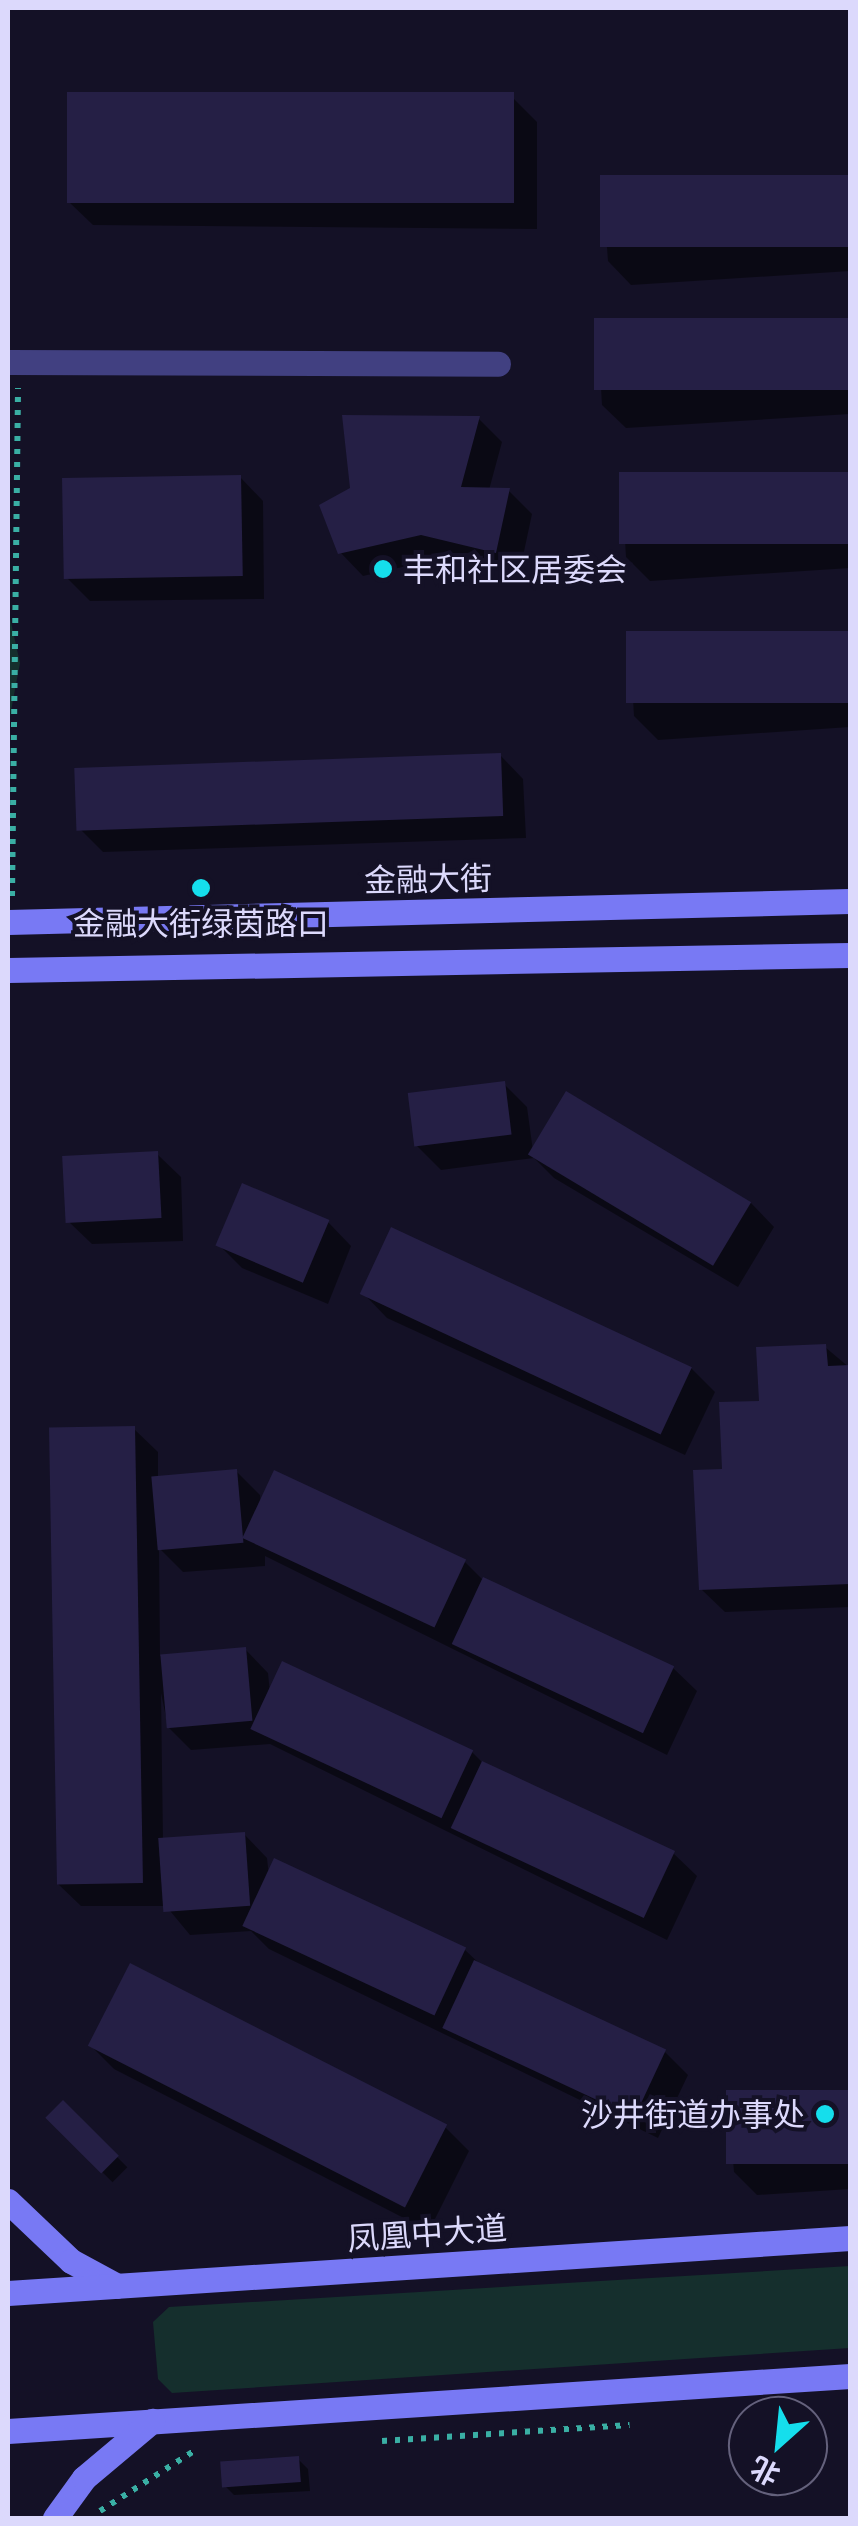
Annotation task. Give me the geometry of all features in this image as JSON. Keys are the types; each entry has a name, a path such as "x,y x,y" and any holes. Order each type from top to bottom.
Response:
{"main road":[{"name":"金融大街","path":"10,922 850,901"},
{"path":"8,970 850,956"},
{"path":"8,2200 70,2261 117,2286"},
{"name":"凤凰中大道","path":"8,2294 850,2238"},
{"path":"8,2431 850,2376"},
{"path":"56,2518 84,2478 152,2421"}],"street":[{"path":"13,362 498,364"}],"path":[{"path":"10,922 13,362"},
{"path":"375,2441 632,2424"},
{"path":"92,2518 160,2467 196,2450 216,2449"}],"green space":[{"path":"8,609 20,663 8,727"},
{"path":"850,2266 850,2348 172,2393 158,2379 153,2322 169,2307"}],"building":[{"path":"67,92 514,92 514,203 67,203"},
{"path":"600,175 850,175 850,247 600,247"},
{"path":"594,318 850,318 850,390 594,390"},
{"path":"342,415 480,416 461,487 510,488 496,553 421,535 338,554 319,505 350,488"},
{"path":"619,472 850,472 850,544 619,544"},
{"path":"241,475 243,576 64,579 62,478"},
{"path":"626,631 850,631 850,703 626,703"},
{"path":"501,753 503,816 76,831 74,768"},
{"path":"505,1081 512,1135 414,1147 408,1093"},
{"path":"566,1091 751,1202 713,1266 528,1154"},
{"path":"158,1151 162,1218 66,1223 62,1156"},
{"path":"242,1183 329,1220 303,1283 215,1246"},
{"path":"391,1227 692,1367 661,1434 360,1294"},
{"path":"826,1344 828,1366 850,1365 850,1584 699,1590 693,1470 722,1469 719,1402 759,1401 756,1347"},
{"path":"135,1426 143,1883 57,1884 49,1428"},
{"path":"237,1469 243,1543 158,1550 151,1476"},
{"path":"274,1470 466,1560 434,1628 242,1538"},
{"path":"483,1577 674,1666 643,1733 452,1644"},
{"path":"246,1647 252,1721 167,1728 160,1654"},
{"path":"282,1661 473,1750 442,1818 250,1729"},
{"path":"482,1761 675,1851 644,1918 451,1828"},
{"path":"245,1832 250,1906 163,1912 158,1838"},
{"path":"274,1858 466,1948 434,2016 242,1926"},
{"path":"474,1960 666,2050 634,2118 442,2028"},
{"path":"130,1963 447,2125 405,2207 88,2046"},
{"path":"726,2090 850,2090 850,2164 726,2164"},
{"path":"63,2100 119,2156 101,2174 45,2118"},
{"path":"299,2456 301,2482 222,2487 220,2462"}],"place":[{"name":"丰和社区居委会","path":"383,569"},
{"name":"金融大街绿茵路口","path":"201,888"},
{"name":"沙井街道办事处","path":"825,2114"}]}
